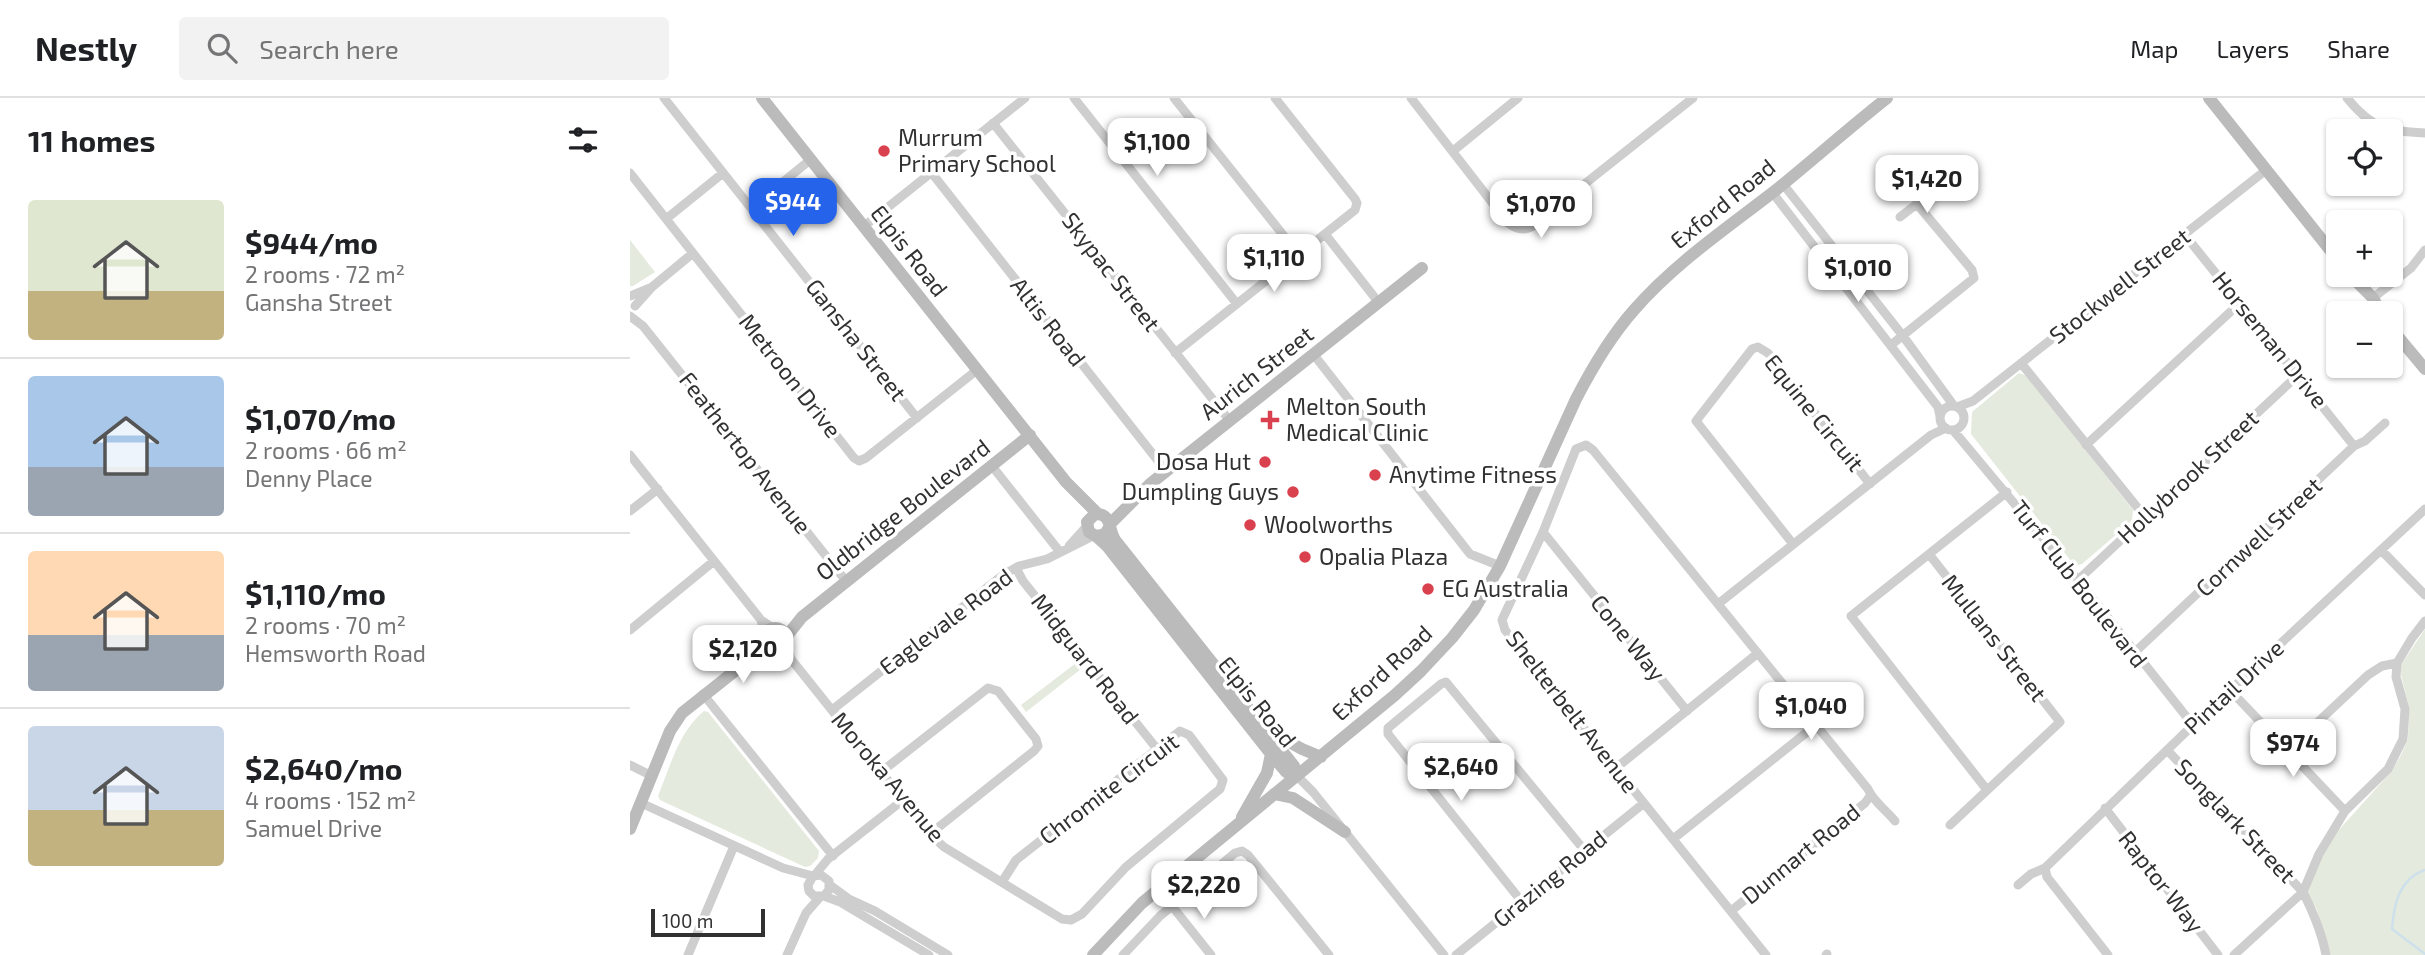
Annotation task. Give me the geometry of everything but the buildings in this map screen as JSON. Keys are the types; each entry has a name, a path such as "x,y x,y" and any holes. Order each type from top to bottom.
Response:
{"street":[{"name":"Gansha Street","path":"664,98 917,418"},
{"name":"Elpis Road","path":"762,98 1076,494 1099,513"},
{"path":"863,227 1025,98"},
{"path":"1074,98 1237,304"},
{"path":"1174,98 1299,255"},
{"path":"1175,353 1355,211 1357,203 1275,98"},
{"path":"1411,98 1508,223 1520,230 1531,229 1693,98"},
{"path":"1453,151 1518,98"},
{"path":"2208,98 2326,245"},
{"path":"2347,98 2361,114 2388,131 2425,133"},
{"name":"Exford Road","path":"1093,955 1142,903 1321,757 1421,671 1474,610 1500,566 1576,399 1617,331 1650,293 1679,266 1778,188 1879,100"},
{"name":"Skypac Street","path":"993,123 1230,421"},
{"path":"751,208 810,160"},
{"name":"Stockwell Street","path":"1956,425 1973,401 2266,170"},
{"name":"Altis Road","path":"931,172 1166,471"},
{"name":"Metroon Drive","path":"630,173 859,461 977,370"},
{"path":"666,219 723,173"},
{"path":"1778,188 1903,336 1956,406 1956,425"},
{"path":"1778,188 1938,407 1940,418 1931,435"},
{"path":"1900,216 1935,190"},
{"path":"1891,345 1974,278 1972,270 1917,204"},
{"path":"1325,234 1379,303"},
{"name":"Horseman Drive","path":"2185,234 2354,446"},
{"path":"2373,298 2411,268 2425,250"},
{"path":"632,306 693,253"},
{"name":"Aurich Street","path":"1110,525 1150,484 1422,268"},
{"path":"2362,287 2375,301"},
{"path":"2087,445 2240,303"},
{"name":"Feathertop Avenue","path":"632,306 643,326 846,581"},
{"path":"2403,343 2425,369"},
{"name":"Equine Circuit","path":"1793,544 1696,421 1752,349 1758,347 1768,353 1870,484"},
{"path":"1314,355 1470,554 1500,566"},
{"path":"2021,363 2145,517"},
{"name":"Hollybrook Street","path":"2078,580 2298,375"},
{"name":"Stockwell Street","path":"1940,418 1947,407 1973,401"},
{"path":"1940,418 1956,425"},
{"name":"Cornwell Street","path":"2134,653 2354,446 2365,441 2385,423"},
{"path":"1895,821 1880,803 1870,796 1868,789 1718,604 1931,435 1956,425"},
{"name":"Turf Club Boulevard","path":"1956,425 1966,443 2193,725"},
{"name":"Oldbridge Boulevard","path":"630,829 678,718 704,694 1030,435"},
{"name":"Shelterbelt Avenue","path":"1718,604 1593,450 1586,445 1576,449 1543,532 1502,620 1505,630 1766,955"},
{"path":"630,454 775,639"},
{"path":"992,466 1064,550"},
{"name":"Aurich Street","path":"1099,513 1150,484"},
{"path":"630,512 657,489"},
{"path":"1950,825 1987,790 1851,616 2007,492"},
{"name":"Elpis Road","path":"1076,494 1091,530 1107,546 1286,772 1297,776"},
{"name":"Pintail Drive","path":"2018,886 2031,874 2045,868 2105,808 2425,509"},
{"path":"1099,513 1107,517 1110,525 1105,534 1091,530 1092,515 1099,513"},
{"name":"Elpis Road","path":"1110,525 1115,540 1294,766 1297,776"},
{"name":"Eaglevale Road","path":"832,710 997,579 1016,568 1047,559 1091,530"},
{"name":"Cone Way","path":"1543,532 1687,711"},
{"path":"2381,550 2425,596"},
{"name":"Mullans Street","path":"1929,554 2060,722 1987,790"},
{"path":"630,630 715,561"},
{"name":"Midguard Road","path":"1016,568 1023,581 1157,749"},
{"path":"2234,955 2303,892 2319,854 2345,811 2388,769 2403,739 2405,709 2396,677 2397,663 2425,621"},
{"name":"Moroka Avenue","path":"775,639 930,834 944,847 1062,919 1071,920"},
{"path":"1616,768 1758,653"},
{"path":"2287,751 2368,675 2382,666 2397,663"},
{"path":"1522,902 1390,738 1388,728 1446,682 1585,852"},
{"path":"881,772 988,688 998,691 1030,731 1038,743 1034,751 930,834"},
{"path":"2230,690 2345,811"},
{"path":"704,694 833,856 829,890 806,913 787,955"},
{"path":"1673,839 1816,725"},
{"path":"1262,726 1291,744 1321,757"},
{"name":"Chromite Circuit","path":"1002,882 1016,860 1176,733 1186,733 1222,776 1223,786 1126,867 1082,914 1071,920"},
{"name":"Songlark Street","path":"2167,750 2303,892"},
{"path":"1238,824 1266,773 1272,754"},
{"path":"630,765 652,776"},
{"path":"1297,776 1313,792 1444,955"},
{"path":"1274,794 1293,798 1345,832"},
{"name":"Dunnart Road","path":"1731,911 1865,803 1870,796"},
{"path":"806,913 808,881 821,865 903,800"},
{"path":"641,803 783,868 813,876 821,875 849,899 875,911 948,955"},
{"name":"Grazing Road","path":"1456,955 1644,803"},
{"name":"Raptor Way","path":"2105,808 2218,955"},
{"path":"688,955 734,846"},
{"path":"1123,955 1172,906 1236,853 1245,852 1329,955"},
{"path":"783,868 814,896 840,902 929,955"},
{"path":"2045,868 2047,877 2108,955"},
{"path":"2303,892 2326,955"},
{"path":"1172,906 1211,955"}],"shaded area":[{"path":"630,240 655,272 633,286 630,286"},
{"path":"2019,373 2027,376 2133,510 2132,521 2082,564 2075,566 1971,434 1972,412"},
{"path":"2425,629 2425,955 2330,955 2317,910 2307,893 2322,856 2336,833 2391,772 2401,755 2408,739 2409,707 2401,665"},
{"path":"1076,663 1081,669 1026,712 1021,705"},
{"path":"704,711 708,712 819,851 818,858 810,866 805,867 660,800 658,796 676,750 695,719"}],"waterway":[{"path":"2425,870 2409,879 2404,886 2396,902 2392,929 2425,954"}],"place":[{"name":"Murrum Primary School","path":"884,151"},
{"name":"Melton South Medical Clinic","path":"1270,420"},
{"name":"Dosa Hut","path":"1265,462"},
{"name":"Anytime Fitness","path":"1375,475"},
{"name":"Dumpling Guys","path":"1293,492"},
{"name":"Woolworths","path":"1250,525"},
{"name":"Opalia Plaza","path":"1305,557"},
{"name":"EG Australia","path":"1428,589"}]}
